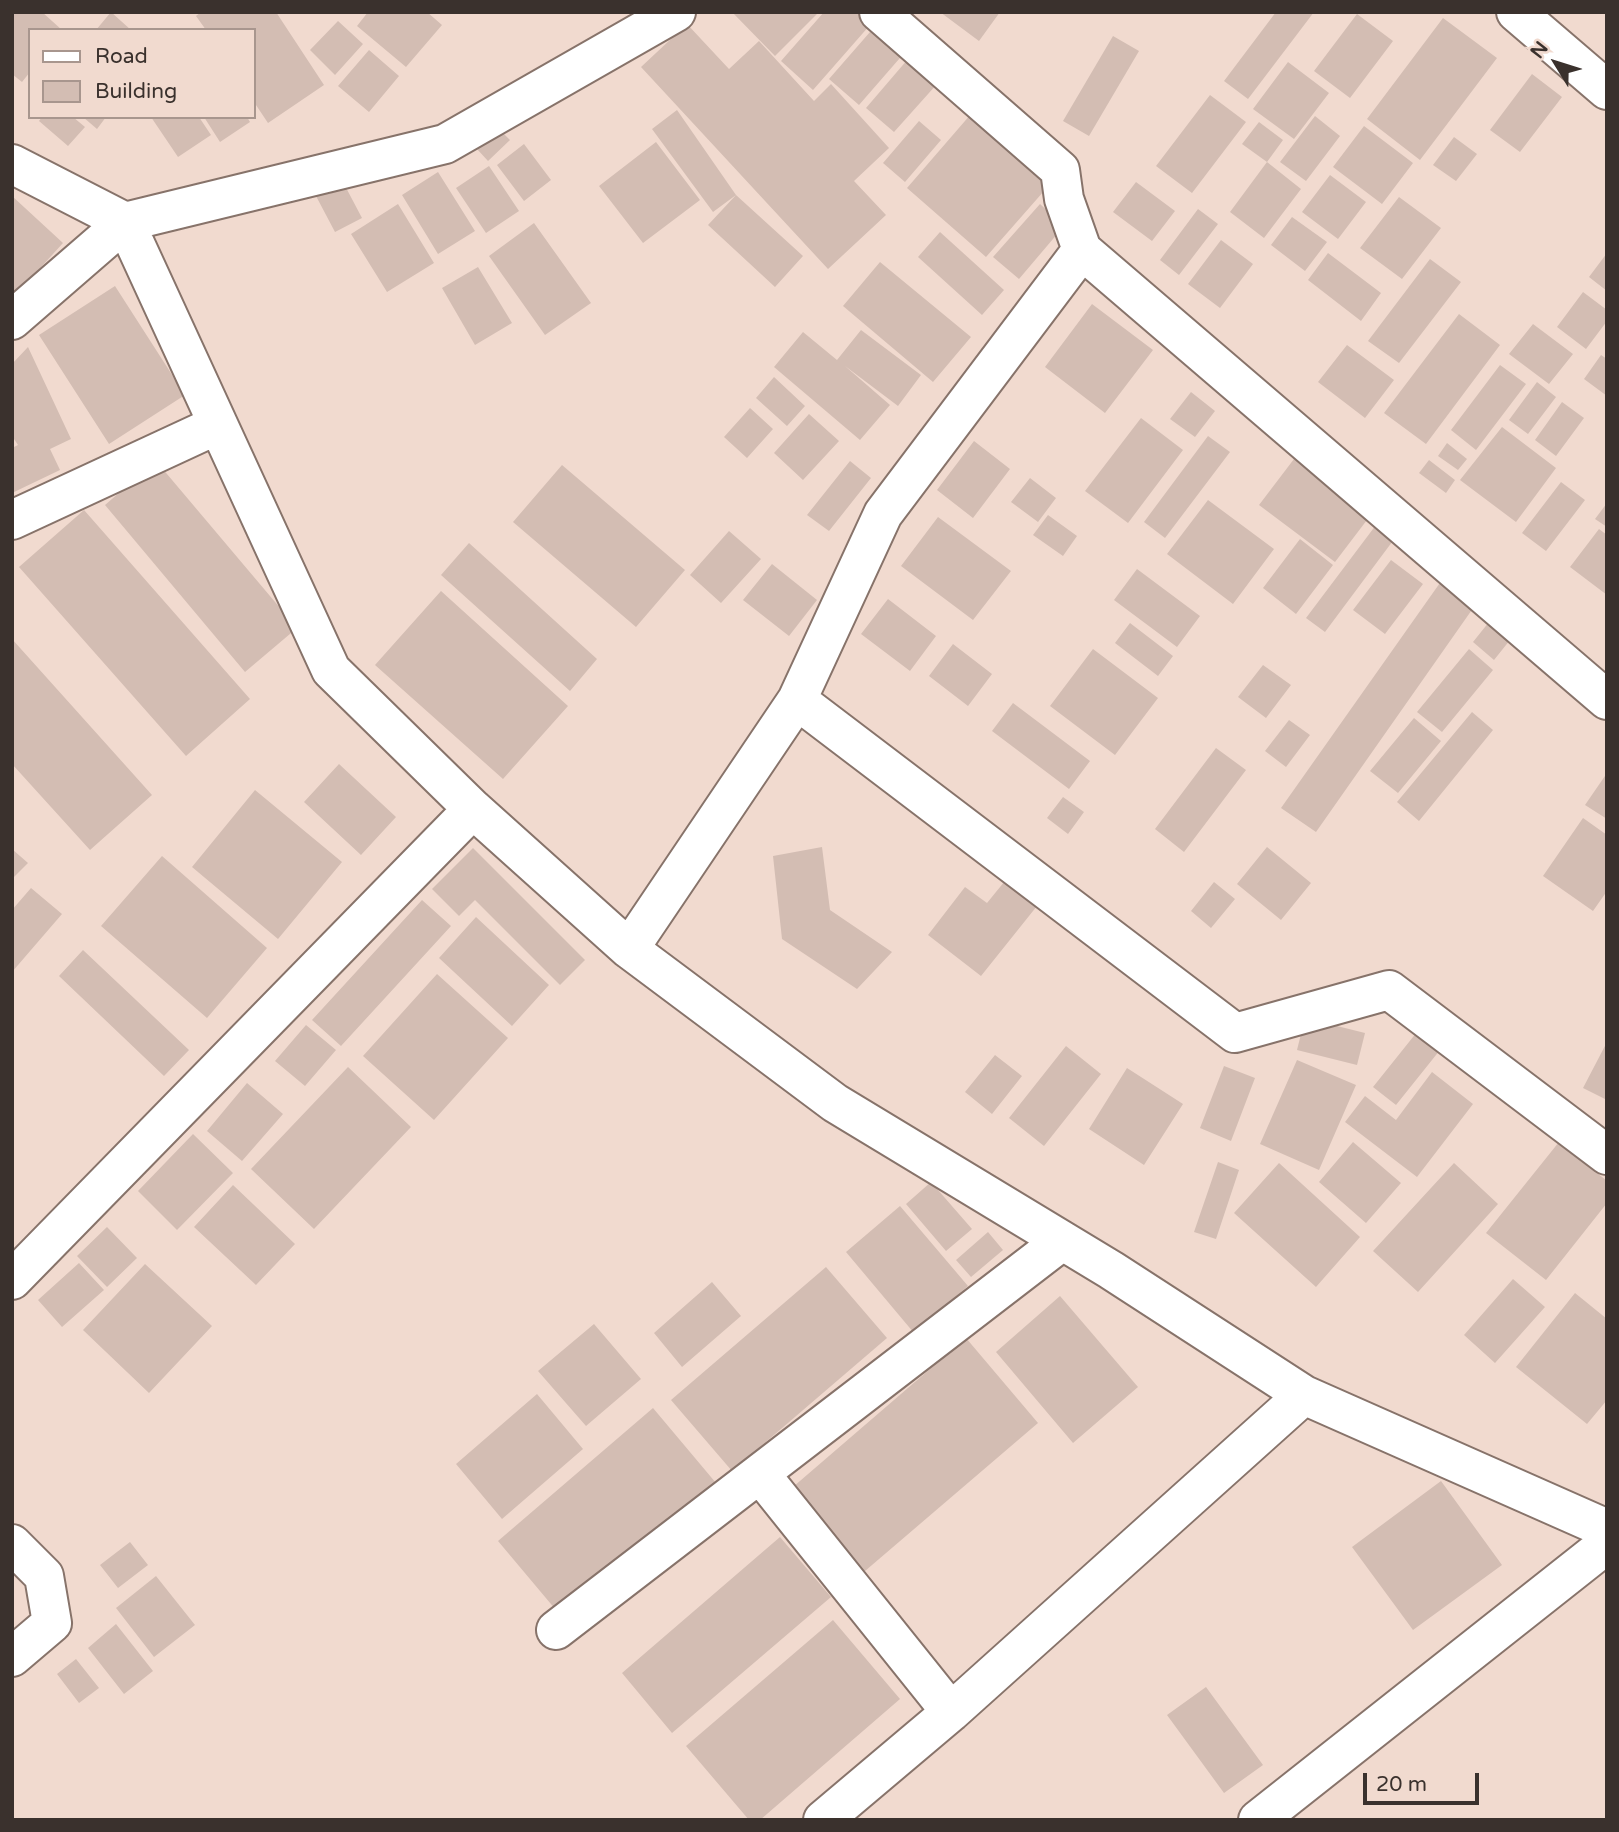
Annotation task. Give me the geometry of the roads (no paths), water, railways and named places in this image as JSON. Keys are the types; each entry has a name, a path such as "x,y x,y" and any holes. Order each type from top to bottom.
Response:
{"street":[{"path":"12,320 125,222 445,144 676,12"},
{"path":"879,12 1059,170 1064,198 1082,250 1607,700"},
{"path":"1516,12 1607,90"},
{"path":"12,164 125,222 331,670 473,809 629,948 835,1103 1062,1241 1304,1395 1607,1530"},
{"path":"629,948 797,700 883,514 1082,250"},
{"path":"12,520 217,425"},
{"path":"797,700 1235,1034 1389,990 1607,1155"},
{"path":"12,1280 473,809"},
{"path":"556,1630 1062,1241"},
{"path":"823,1820 951,1712 1304,1395"},
{"path":"761,1475 951,1712"},
{"path":"12,1544 44,1576 52,1623 12,1657"},
{"path":"1258,1820 1607,1544"}]}
